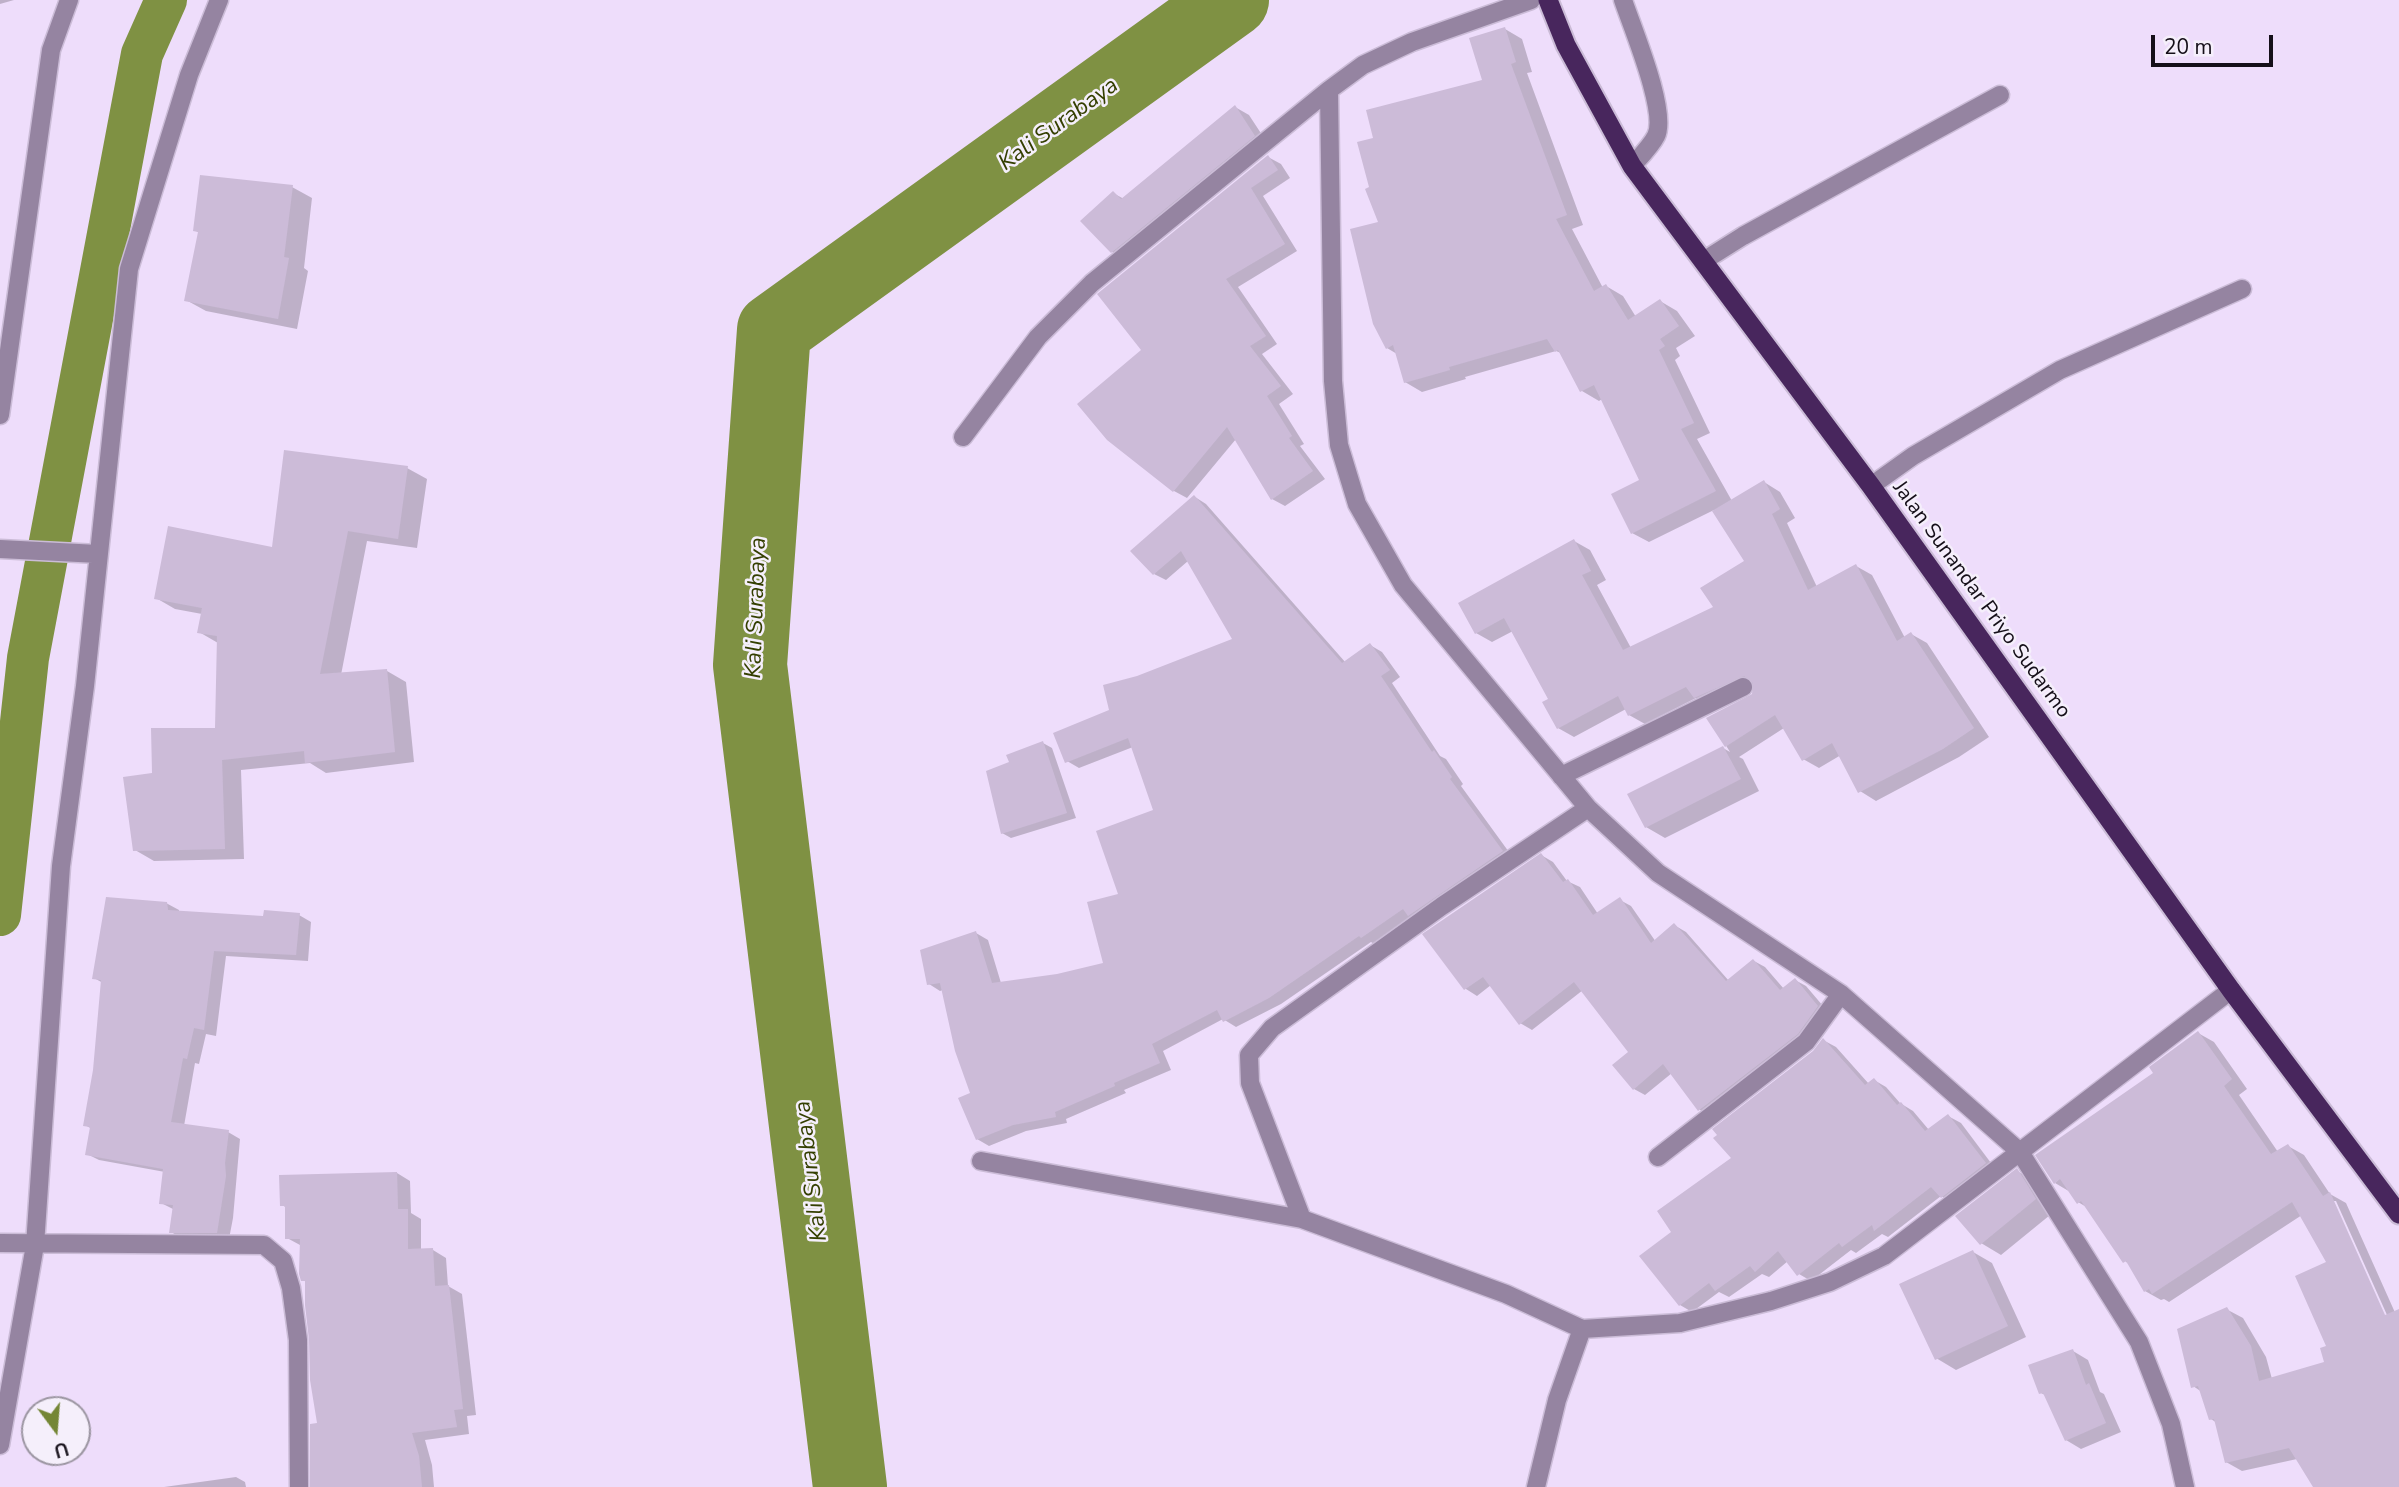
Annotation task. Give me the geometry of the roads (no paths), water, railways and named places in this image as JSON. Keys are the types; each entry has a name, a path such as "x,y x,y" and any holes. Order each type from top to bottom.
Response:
{"highway":[{"name":"Jalan Sunandar Priyo Sudarmo","path":"1548,0 1566,45 1632,166 1705,260 1871,486 2231,990 2399,1214"}],"street":[{"path":"0,415 51,50 69,0"},
{"path":"0,1445 35,1245 61,866 85,686 129,269 189,75 219,0"},
{"path":"963,437 1038,337 1092,283 1329,90 1363,65 1412,41 1531,0"},
{"path":"1623,0 1660,117 1657,135 1632,166"},
{"path":"1329,90 1333,381 1339,445 1357,504 1403,585 1588,808 1658,873 1840,994 2020,1152 2139,1342 2171,1424 2185,1487"},
{"path":"1705,260 1743,236 2000,94"},
{"path":"1871,486 1913,456 2060,370 2242,289"},
{"path":"2,549 98,554"},
{"path":"1561,776 1743,687"},
{"path":"1302,1219 1250,1083 1249,1055 1272,1028 1442,906 1588,808"},
{"path":"981,1161 1302,1219 1506,1294 1583,1329 1680,1322 1771,1301 1830,1282 1884,1256 2231,990"},
{"path":"1658,1157 1806,1042 1840,994"},
{"path":"6,1243 264,1245 283,1261 291,1288 298,1340 299,1487"},
{"path":"1536,1487 1557,1400 1583,1329"}],"waterway":[{"path":"0,915 28,658 142,54 166,0"},
{"name":"Kali Surabaya","path":"850,1487 750,665 774,330 1232,0"}]}
